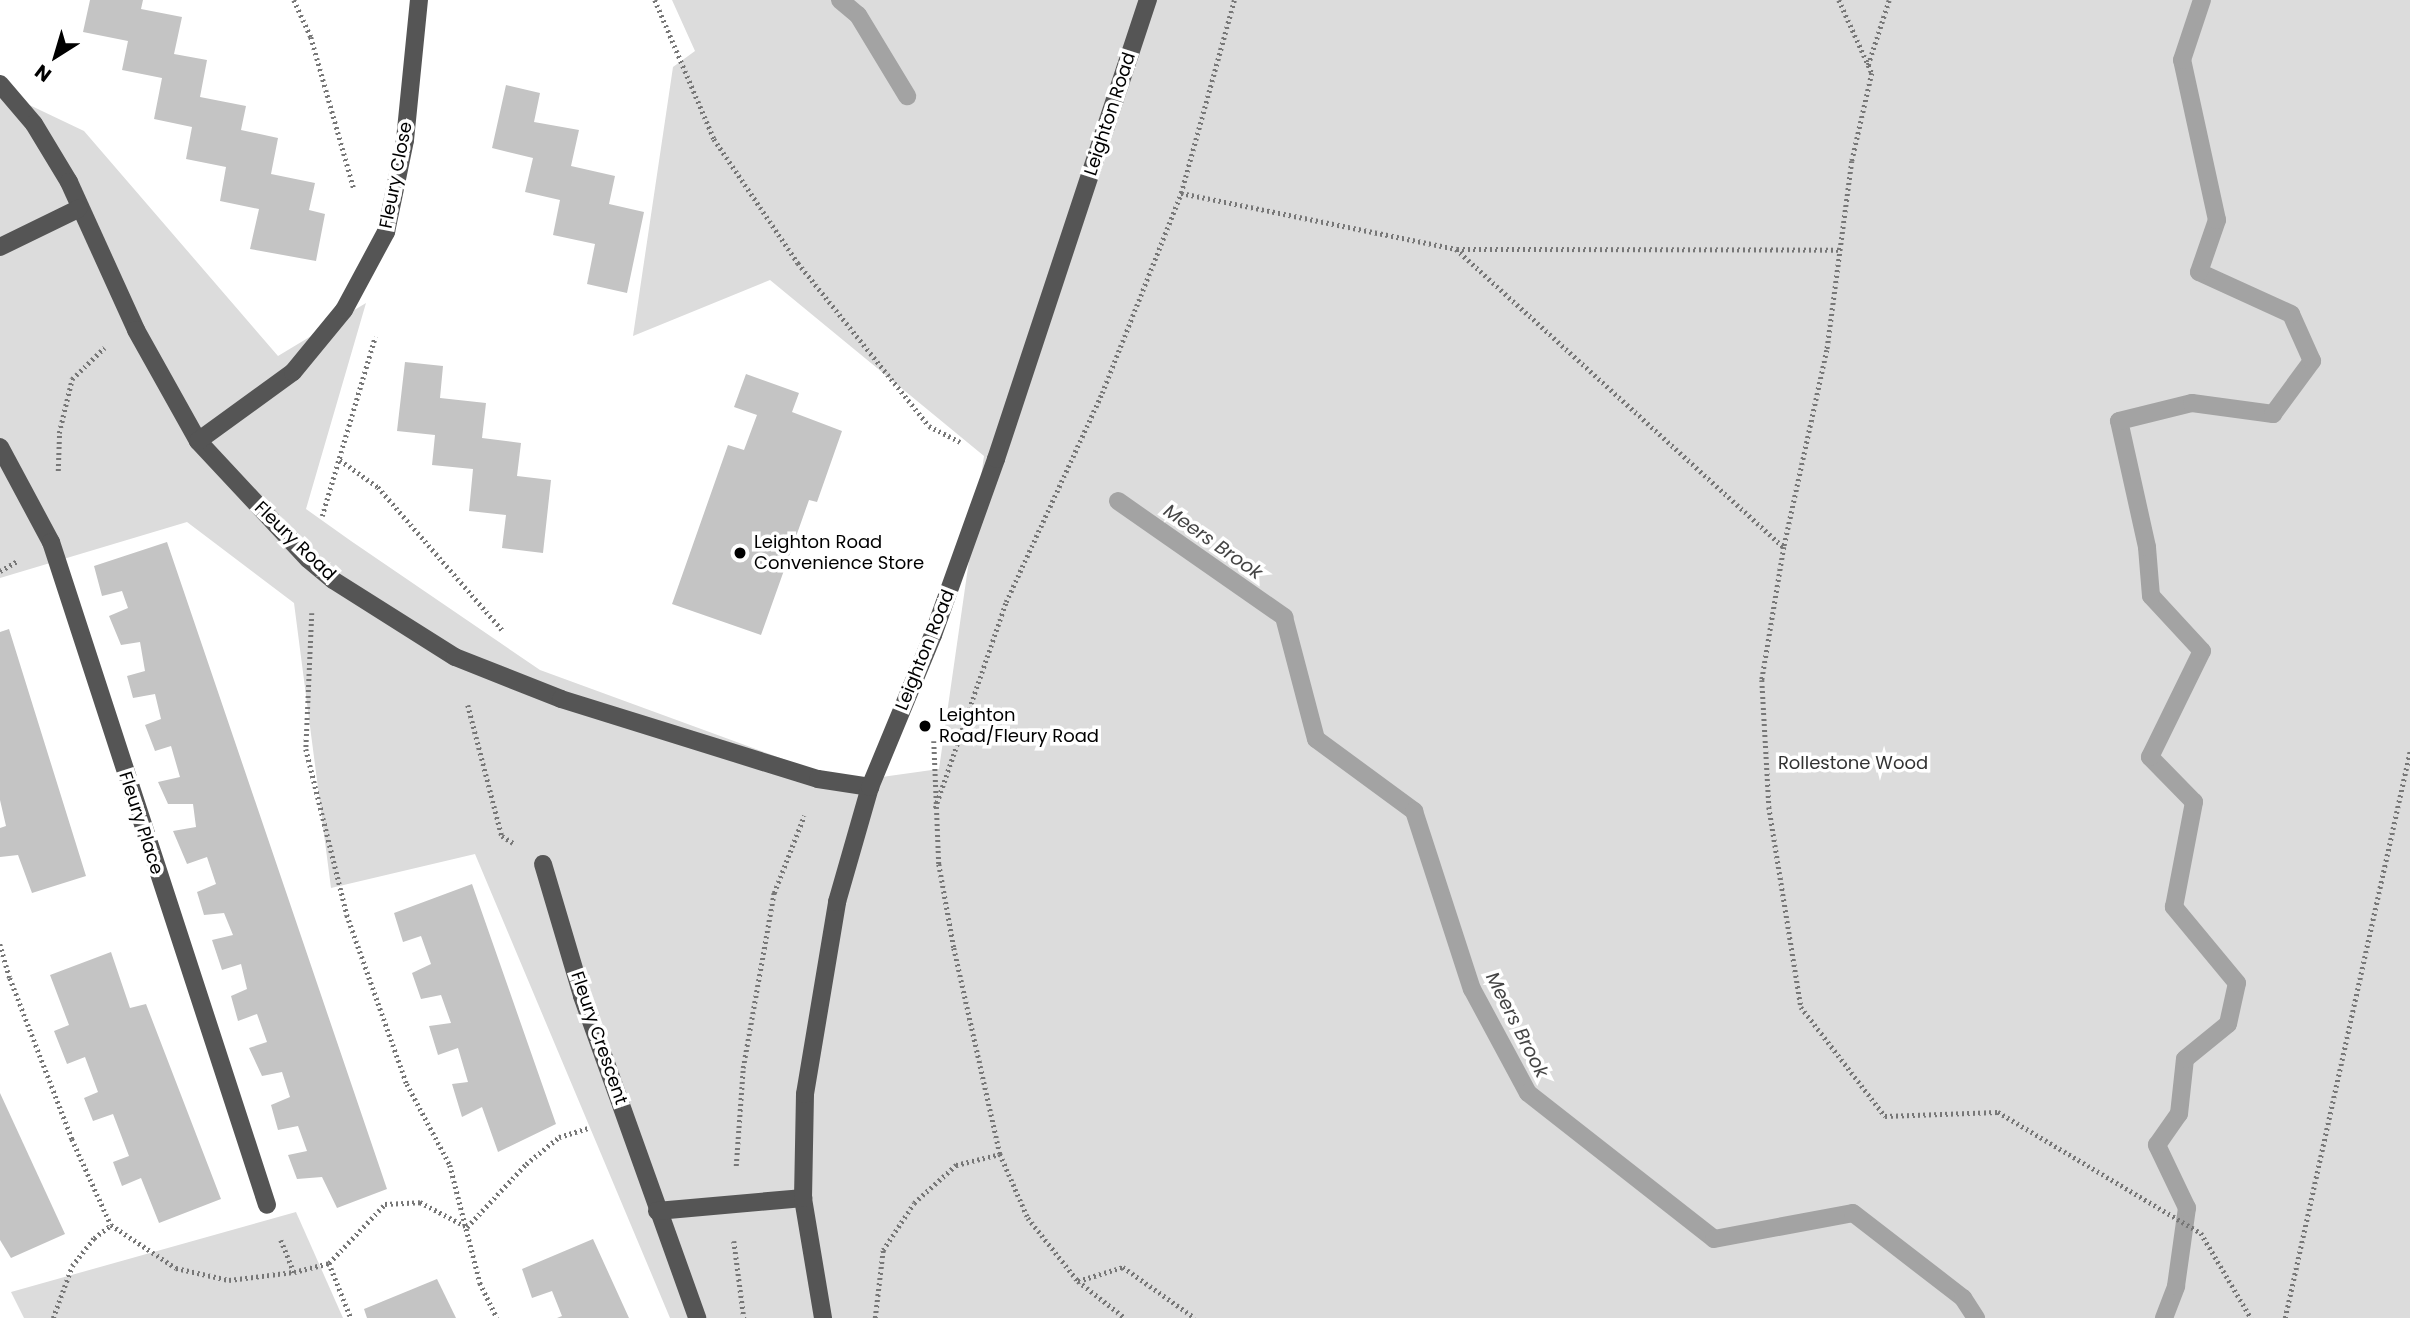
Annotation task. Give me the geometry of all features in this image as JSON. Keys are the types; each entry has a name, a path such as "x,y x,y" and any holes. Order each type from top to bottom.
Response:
{"street":[{"name":"Fleury Close","path":"198,441 293,372 344,310 387,232 405,140 419,0"},
{"name":"Leighton Road","path":"823,1318 803,1198 805,1094 837,902 870,787 933,635 996,459 1148,0"},
{"name":"Fleury Road","path":"0,84 34,124 69,182 78,209 136,330 198,441 299,549 333,580 455,657 561,699 818,779 870,787"},
{"path":"0,247 78,209"},
{"name":"Fleury Place","path":"0,447 51,542 267,1205"},
{"name":"Fleury Crescent","path":"543,864 582,996 697,1318"},
{"path":"657,1211 803,1198"}],"path":[{"path":"655,0 714,139 798,263 929,426 996,459"},
{"path":"935,808 1006,602 1102,393 1181,194 1234,0"},
{"path":"1839,0 1871,74 1852,161 1827,350 1784,547 1762,680 1769,807 1801,1007 1885,1116 1998,1112 2201,1233 2251,1318"},
{"path":"1868,65 1889,0"},
{"path":"1181,194 1456,249 1840,250"},
{"path":"1456,249 1784,547"},
{"path":"0,571 51,542 58,522 59,433 72,379 96,353 136,330"},
{"path":"340,460 378,487 509,639"},
{"path":"333,580 310,616 306,749 347,915 407,1084 450,1165 480,1283 497,1318"},
{"path":"455,657 502,836 543,864"},
{"path":"934,728 939,864 954,948 1000,1154 1028,1218 1078,1281 1125,1318"},
{"path":"2284,1318 2410,751"},
{"path":"744,1318 734,1254 733,1205 743,1068 774,893 818,779"},
{"path":"0,944 10,978 72,1139 111,1225 176,1268 229,1280 294,1272 329,1263 385,1204 420,1202 467,1227"},
{"path":"467,1227 526,1164 559,1136 627,1117"},
{"path":"875,1318 883,1250 914,1203 956,1165 1000,1154"},
{"path":"53,1318 72,1266 94,1238 111,1225"},
{"path":"329,1263 351,1318"},
{"path":"1078,1281 1124,1267 1195,1318"}],"green space":[{"name":"Rollestone Wood","path":"672,0 2410,0 2410,1318 670,1318 475,854 331,888 294,603 187,522 0,578 0,91 84,131 278,356 366,303 306,509 540,670 846,782 939,769 984,456 770,280 633,336 673,67 695,51"},
{"path":"296,1212 343,1318 24,1318 11,1292"}],"building":[{"path":"90,0 143,0 141,9 182,17 174,54 207,60 200,97 246,106 241,130 278,138 271,174 315,183 309,210 325,214 316,261 250,249 259,209 220,201 226,167 186,159 192,127 154,119 162,78 122,70 128,41 83,32"},
{"path":"506,85 540,93 534,122 579,130 571,166 615,176 609,204 644,212 627,293 587,284 595,244 553,235 560,200 525,192 533,158 492,148"},
{"path":"405,362 443,366 440,398 486,403 482,438 521,443 517,476 551,480 543,553 502,548 506,515 469,511 473,469 432,465 435,435 397,431"},
{"name":"Leighton Road Convenience Store","path":"746,374 799,393 792,412 842,431 817,502 809,500 761,635 672,604 728,445 744,450 757,415 734,407"},
{"path":"167,542 387,1189 337,1208 322,1177 297,1179 288,1155 307,1151 298,1126 278,1130 271,1105 290,1097 282,1072 262,1076 249,1048 267,1042 257,1014 238,1021 231,996 247,989 241,964 222,970 212,940 233,935 224,913 204,915 197,892 216,884 207,857 187,864 173,831 196,827 193,804 168,804 158,782 180,777 171,746 155,751 145,725 161,719 155,694 133,698 127,676 145,671 140,642 121,645 109,616 128,608 122,591 102,596 94,566"},
{"path":"9,629 86,876 32,893 18,855 0,857 0,828 6,826 0,800 0,632"},
{"path":"472,884 556,1124 498,1152 482,1107 462,1117 452,1084 468,1082 458,1048 438,1055 429,1026 451,1023 441,995 421,999 412,973 431,964 421,936 403,942 394,913"},
{"path":"111,952 130,1008 146,1004 221,1199 159,1223 141,1178 122,1186 113,1162 129,1156 113,1114 93,1121 84,1098 98,1092 85,1057 67,1064 54,1031 69,1025 50,975"},
{"path":"0,1093 65,1234 11,1258 0,1240"},
{"path":"593,1239 629,1318 557,1318 562,1316 552,1291 532,1298 522,1269"},
{"path":"437,1279 456,1318 367,1318 364,1309"}],"waterway":[{"name":"Meers Brook","path":"840,0 858,15 907,96"},
{"path":"2164,1318 2176,1286 2187,1208 2157,1145 2179,1114 2185,1059 2228,1024 2237,983 2174,907 2194,802 2150,757 2202,651 2151,596 2147,547 2119,421 2192,403 2273,414 2312,361 2291,314 2199,272 2217,220 2182,60 2202,0"},
{"name":"Meers Brook","path":"1118,501 1284,617 1316,739 1414,811 1472,989 1528,1093 1714,1239 1853,1213 1963,1298 1976,1318"}],"place":[{"name":"Leighton Road Convenience Store","path":"740,553"},
{"name":"Leighton Road/Fleury Road","path":"925,726"}]}
